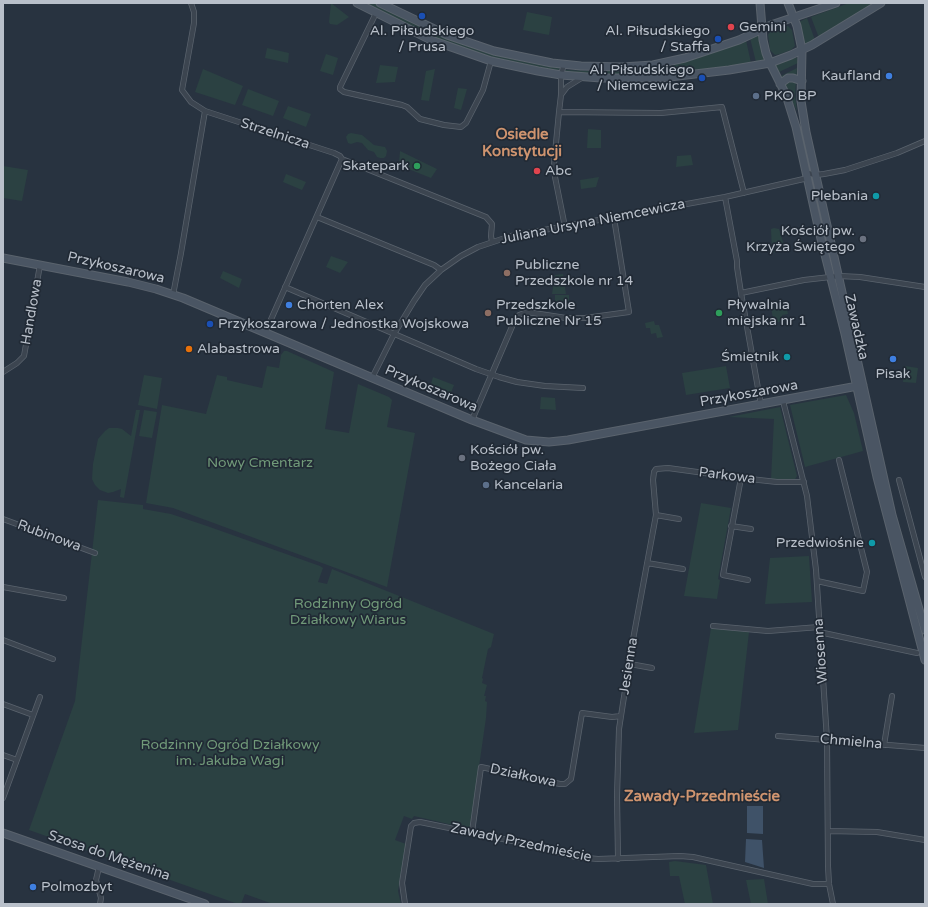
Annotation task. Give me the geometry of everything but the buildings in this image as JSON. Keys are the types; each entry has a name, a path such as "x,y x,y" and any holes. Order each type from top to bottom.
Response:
{"street":[{"name":"Strzelnicza","path":"191,3 194,12 194,23 181,89 191,102 205,111 334,153 342,159 486,217 492,224 492,242"},
{"path":"357,3 431,40 491,61 561,75 601,78 661,78 729,70 770,63 802,50 881,3"},
{"path":"380,3 430,27 470,43 519,57 564,64 622,67 662,63 699,53 739,40 794,17 836,3"},
{"name":"Zawadzka","path":"760,3 762,30 766,53 790,105 820,235 835,276"},
{"name":"Zawadzka","path":"788,3 794,17 802,50 802,108 829,233 835,276 887,521 925,660"},
{"path":"376,13 340,87 340,89 344,92 405,106 420,119 444,125 461,127 466,123 483,90 491,61"},
{"path":"564,64 561,75 561,95 558,112 554,170 565,227"},
{"path":"561,95 567,87 582,77"},
{"path":"780,84 788,78 802,81"},
{"path":"558,112 661,113 722,107 744,193"},
{"path":"173,295 205,111"},
{"path":"807,176 840,171 869,163 925,141"},
{"path":"265,333 342,159"},
{"name":"Juliana Ursyna Niemcewicza","path":"372,378 394,334 425,285 441,270 461,256 492,242 511,236 725,197 807,176"},
{"path":"725,197 761,405"},
{"path":"317,217 434,265 441,270"},
{"path":"472,420 514,322 522,313 573,318 597,317 629,312 614,218"},
{"path":"817,223 826,221"},
{"path":"820,235 829,233"},
{"name":"Przykoszarowa","path":"3,258 140,284 173,295 472,420 519,438 534,441 554,442 784,401 859,386"},
{"name":"Handlowa","path":"3,372 20,361 25,351 40,265"},
{"path":"741,293 804,280 835,276 849,276 925,287"},
{"path":"286,287 492,375 507,380 531,384 583,388"},
{"name":"Zawadzka","path":"859,386 892,515 925,630"},
{"name":"Wiosenna","path":"784,401 804,482 814,548 827,740 828,830 830,884 833,904"},
{"path":"817,581 862,591 867,572 839,460"},
{"name":"Parkowa","path":"652,475 656,469 668,468 777,482 804,482"},
{"name":"Jesienna","path":"618,859 618,743 621,716 656,515 652,475"},
{"path":"741,478 722,575 748,580"},
{"path":"899,480 925,575"},
{"path":"656,515 679,519"},
{"name":"Rubinowa","path":"3,519 95,553"},
{"path":"731,526 751,529"},
{"path":"647,563 683,569"},
{"path":"3,587 64,598"},
{"path":"713,626 768,631 819,629 917,653"},
{"path":"3,640 53,659"},
{"path":"630,664 652,668"},
{"path":"884,745 892,696"},
{"path":"3,798 40,697"},
{"path":"3,704 33,715"},
{"name":"Działkowa","path":"472,832 481,767 565,784 571,780 582,713 612,717 621,716"},
{"name":"Chmielna","path":"778,736 924,749"},
{"path":"3,755 17,760"},
{"name":"Zawady Przedmieście","path":"404,904 402,883 411,826 412,824 420,822 532,845 576,857 618,859 680,856 693,857 813,884 830,884"},
{"path":"828,830 877,832 925,840"},
{"name":"Szosa do Mężenina","path":"3,833 205,904"},
{"path":"99,867 96,880 101,898 100,904"}],"green space":[{"path":"331,3 349,17 337,25 330,24 329,22"},
{"path":"363,3 374,3 408,20 498,55 560,67 559,71 536,68 486,56 437,39"},
{"path":"849,3 876,3 819,38 811,17"},
{"path":"527,12 552,17 549,35 523,30"},
{"path":"807,18 815,40 804,45 799,22"},
{"path":"783,26 788,26 792,30 795,46 791,50 775,55 770,50 768,35 770,32"},
{"path":"758,35 764,58 763,60 756,62 750,38"},
{"path":"746,40 751,63 668,74 640,76 646,68"},
{"path":"267,48 289,53 288,63 265,58"},
{"path":"326,54 338,58 333,75 320,71"},
{"path":"795,57 797,58 798,63 777,73 775,65"},
{"path":"380,65 398,67 395,82 376,83"},
{"path":"797,68 795,95 797,111 779,77"},
{"path":"203,69 243,86 235,105 195,92"},
{"path":"435,69 429,101 421,100 426,71"},
{"path":"641,69 632,76 563,72 565,70 594,71"},
{"path":"458,88 467,89 461,110 454,108"},
{"path":"248,89 279,101 273,116 242,105"},
{"path":"288,106 311,114 306,127 283,118"},
{"path":"588,129 601,130 601,148 587,148"},
{"path":"351,133 362,135 374,145 385,147 387,151 386,156 384,158 377,157 374,152 368,150 362,143 348,143 346,137"},
{"name":"Skatepark","path":"400,151 437,169 431,178 406,168 399,163"},
{"path":"691,155 693,165 676,167 677,156"},
{"path":"3,166 28,170 22,201 3,198"},
{"path":"286,174 306,182 302,190 283,182"},
{"path":"599,177 596,187 581,189 580,180"},
{"path":"771,229 779,229 784,245 781,251 772,253"},
{"path":"331,256 348,262 340,273 326,267"},
{"path":"223,271 242,279 239,288 220,278"},
{"path":"563,274 566,294 552,294 555,275"},
{"path":"555,295 569,295 569,307 555,306"},
{"path":"786,305 788,314 782,315 784,321 774,323 771,308"},
{"path":"654,321 655,325 659,325 663,337 657,338 656,333 651,334 650,328 646,328 645,323"},
{"name":"Nowy Cmentarz","path":"284,351 334,372 325,429 349,433 358,384 389,397 392,400 387,427 415,433 387,587 173,508 146,503 162,405 206,414 217,375 227,377 227,380 262,388 267,366 279,368 281,355"},
{"path":"726,366 730,388 686,395 682,373"},
{"path":"905,366 918,368 916,383 903,382"},
{"path":"144,375 162,378 157,409 138,405"},
{"path":"433,377 454,385 450,395 430,387"},
{"path":"846,395 854,413 863,451 805,467 790,405"},
{"path":"541,397 555,398 556,410 540,409"},
{"path":"780,407 797,476 794,481 771,479 774,419 729,417"},
{"path":"136,410 140,410 124,498 120,497 121,489 108,493 100,490 95,485 92,479 93,464 98,439 109,428 122,429 131,436"},
{"path":"144,410 157,412 152,438 139,436"},
{"name":"Rodzinny Ogród Działkowy im. Jakuba Wagi","path":"98,500 143,505 143,509 171,514 207,526 320,566 323,568 318,582 327,584 332,569 494,634 491,647 488,649 482,678 482,683 487,685 484,696 486,696 485,701 487,702 486,718 470,829 414,816 412,819 404,816 395,840 406,844 398,891 401,904 273,904 245,894 241,904 238,904 29,830 75,701"},
{"path":"701,503 731,508 718,579 720,580 717,599 684,596"},
{"path":"809,556 812,602 765,604 770,558"},
{"path":"711,628 749,632 738,730 694,733"},
{"path":"675,861 706,865 713,904 685,904 679,876 670,876 669,862"},
{"path":"764,879 768,904 751,904 746,880"}],"water":[{"path":"747,806 763,806 763,834 747,833"},
{"path":"746,839 762,840 764,868 745,862"}],"place":[{"name":"Al. Piłsudskiego / Prusa","path":"422,16"},
{"name":"Gemini","path":"731,27"},
{"name":"Al. Piłsudskiego / Staffa","path":"718,39"},
{"name":"Kaufland","path":"889,76"},
{"name":"Al. Piłsudskiego / Niemcewicza","path":"702,78"},
{"name":"PKO BP","path":"756,96"},
{"name":"Skatepark","path":"417,166"},
{"name":"Abc","path":"537,171"},
{"name":"Plebania","path":"876,196"},
{"name":"Kościół pw. Krzyża Świętego","path":"863,239"},
{"name":"Publiczne Przedszkole nr 14","path":"507,273"},
{"name":"Chorten Alex","path":"289,305"},
{"name":"Przedszkole Publiczne Nr 15","path":"488,313"},
{"name":"Pływalnia miejska nr 1","path":"719,313"},
{"name":"Przykoszarowa / Jednostka Wojskowa","path":"210,324"},
{"name":"Alabastrowa","path":"189,349"},
{"name":"Śmietnik","path":"787,357"},
{"name":"Pisak","path":"893,359"},
{"name":"Kościół pw. Bożego Ciała","path":"462,458"},
{"name":"Kancelaria","path":"486,485"},
{"name":"Przedwiośnie","path":"872,543"},
{"name":"Polmozbyt","path":"33,887"}],"district":[{"name":"Osiedle Konstytucji","path":"522,144"},
{"name":"Zawady-Przedmieście","path":"702,797"}],"park label":[{"name":"Rodzinny Ogród Działkowy Wiarus","path":"348,612"}]}
